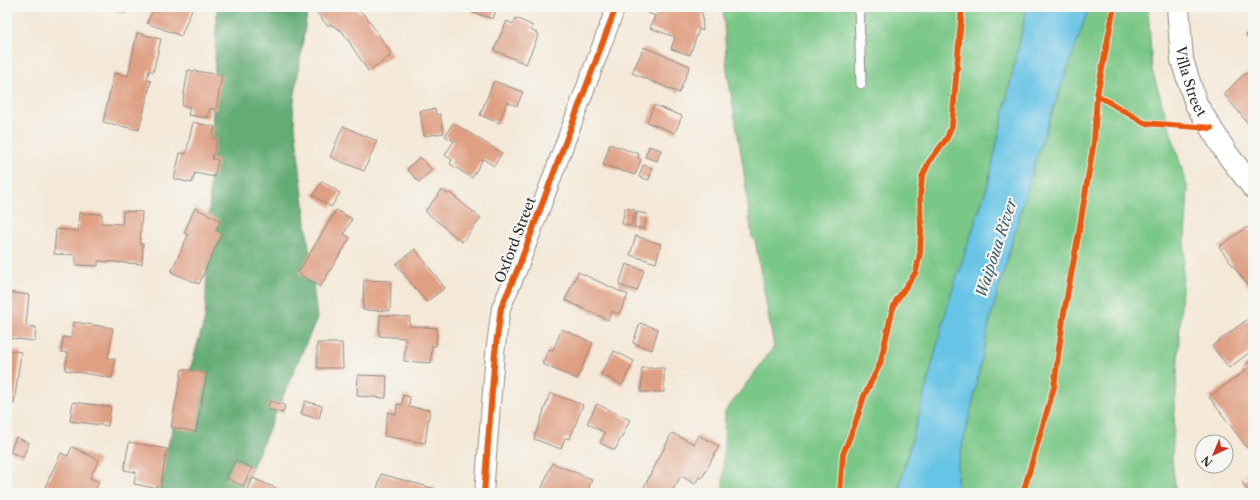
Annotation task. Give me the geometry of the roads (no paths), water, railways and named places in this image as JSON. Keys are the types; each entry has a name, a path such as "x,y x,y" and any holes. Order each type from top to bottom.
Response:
{"street":[{"name":"Oxford Street","path":"484,493 495,353 501,308 517,271 616,7"},
{"name":"Villa Street","path":"1178,7 1182,60 1196,104 1227,154 1253,186"}],"lane":[{"path":"859,7 861,84"}],"water":[{"name":"Waipōua River","path":"1027,7 1089,7 1035,161 990,319 973,401 957,467 957,493 899,493 950,297 988,184"}]}
